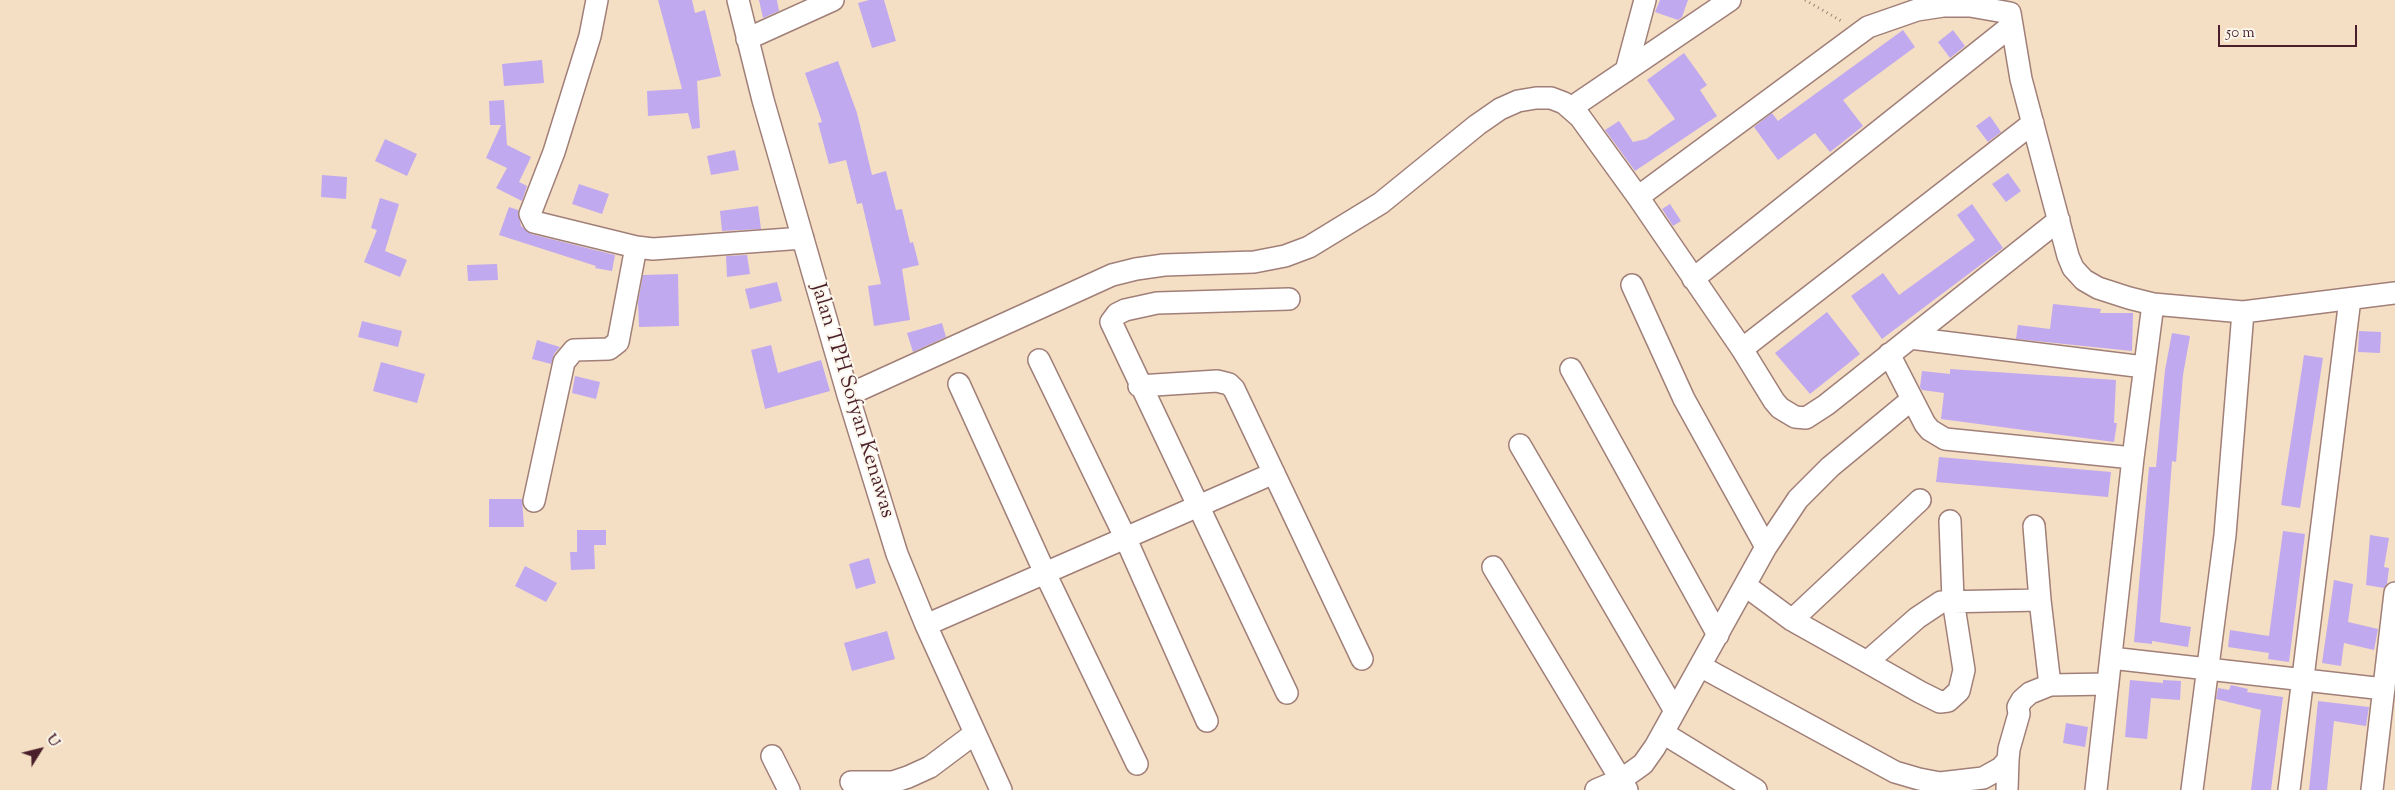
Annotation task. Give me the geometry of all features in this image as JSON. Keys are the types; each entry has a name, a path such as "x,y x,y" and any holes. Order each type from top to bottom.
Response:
{"street":[{"path":"597,0 590,36 554,152 530,214 534,222 636,247 653,249 803,238"},
{"name":"Jalan TPH Sofyan Kenawas","path":"738,0 747,39 848,395 898,554 926,625 1001,790"},
{"path":"747,39 834,0"},
{"path":"1626,71 1645,0"},
{"path":"1571,108 1730,0"},
{"path":"1638,197 1868,27 1917,10 1943,6 1970,6 2010,13"},
{"path":"2010,13 2021,79 2068,256 2073,268 2084,280 2098,288 2153,304 2243,312 2395,293"},
{"path":"1693,279 2010,13"},
{"path":"848,395 1112,275 1164,265 1254,262 1285,256 1309,247 1381,203 1477,125 1500,109 1518,101 1536,98 1551,98 1571,108 1588,127 1742,349 1774,401 1780,408 1795,417 1806,418 1814,414 2059,220"},
{"path":"1742,349 2034,124"},
{"path":"534,501 564,362 574,350 609,349 618,342 636,247"},
{"path":"1632,285 1684,399 1766,547"},
{"path":"2289,790 2350,298"},
{"path":"1287,693 1139,386 1111,322 1117,314 1132,308 1157,303 1289,299"},
{"path":"2096,790 2133,458 2153,304"},
{"path":"2192,790 2228,504 2243,312"},
{"path":"1910,338 2144,367"},
{"path":"1889,354 1911,400 1930,430 1945,439 2133,458"},
{"path":"1039,360 1125,537 1207,720"},
{"path":"1571,369 1718,634"},
{"path":"1139,386 1217,381 1229,384 1234,389 1362,659"},
{"path":"959,384 1045,573 1137,764"},
{"path":"1596,790 1624,785 1642,764 1663,733 1766,547 1798,499 1830,467 1911,400"},
{"path":"1520,445 1675,711"},
{"path":"926,625 1274,473"},
{"path":"1792,620 1920,500"},
{"path":"1746,586 1792,620 1920,692 1940,702 1948,701 1959,691 1964,670 1953,600 1950,521"},
{"path":"2034,526 2050,684"},
{"path":"1494,567 1624,785"},
{"path":"2372,790 2395,599"},
{"path":"1867,662 1928,609 1941,602 1953,600 2040,600"},
{"path":"2111,658 2384,689"},
{"path":"1700,666 1895,772 1919,780 1940,783 1983,778 2000,768 2008,760"},
{"path":"2007,790 2009,749 2019,714 2018,707 2022,700 2030,692 2050,684 2108,684"},
{"path":"1663,733 1729,781 1756,790"},
{"path":"852,782 884,783 908,777 930,767 974,734"},
{"path":"772,756 789,790"}],"path":[{"path":"1805,0 1847,24 1868,27"}],"building":[{"path":"658,0 692,0 695,13 705,10 721,76 697,81 700,128 692,129 688,113 648,116 647,91 682,89"},
{"path":"759,0 777,0 779,11 763,18"},
{"path":"869,0 884,0 896,41 872,48 858,3"},
{"path":"1660,0 1688,0 1682,17 1678,20 1655,12"},
{"path":"1903,30 1915,47 1843,100 1863,126 1830,152 1815,133 1778,160 1754,127 1772,113 1778,121"},
{"path":"1953,30 1965,46 1950,58 1938,42"},
{"path":"1684,53 1707,85 1700,90 1717,116 1635,171 1605,130 1619,121 1633,142 1646,139 1675,119 1647,80"},
{"path":"542,60 544,83 504,86 502,64"},
{"path":"838,61 857,113 872,175 886,171 896,210 902,209 910,243 913,242 919,265 902,269 910,320 874,326 868,286 881,284 862,203 857,204 846,160 829,164 818,123 822,122 805,73"},
{"path":"504,100 507,145 531,157 519,182 527,186 522,201 496,188 507,168 486,158 501,125 490,125 489,101"},
{"path":"1990,116 2001,132 1988,142 1976,126"},
{"path":"385,139 417,154 407,176 375,161"},
{"path":"735,150 739,170 711,175 707,156"},
{"path":"2008,173 2021,191 2006,202 1992,184"},
{"path":"322,175 347,177 346,199 321,197"},
{"path":"579,184 609,194 602,214 572,204"},
{"path":"380,198 399,204 385,251 407,260 400,277 364,262 377,230 371,228"},
{"path":"1670,204 1681,221 1673,226 1662,209"},
{"path":"1972,204 2003,248 1882,339 1851,296 1883,273 1899,295 1975,240 1957,215"},
{"path":"758,206 761,229 722,231 720,211"},
{"path":"509,207 518,210 521,226 531,234 615,255 612,271 595,268 596,266 499,235"},
{"path":"747,255 750,274 727,277 726,256"},
{"path":"497,264 498,280 468,281 467,265"},
{"path":"678,274 679,326 639,327 638,302 643,275"},
{"path":"777,282 782,301 750,309 745,289"},
{"path":"2053,304 2101,309 2100,313 2133,313 2132,351 2016,339 2018,325 2050,329"},
{"path":"1827,312 1860,354 1810,394 1775,353"},
{"path":"362,321 402,331 398,347 358,337"},
{"path":"942,323 946,337 913,352 907,333"},
{"path":"2359,331 2381,332 2380,353 2358,352"},
{"path":"2172,333 2190,336 2183,375 2176,462 2172,461 2160,622 2191,627 2188,647 2152,641 2152,644 2134,642 2149,467 2156,467 2165,370"},
{"path":"537,340 560,347 554,354 551,364 532,359"},
{"path":"771,345 778,373 821,360 830,391 765,409 751,350"},
{"path":"2304,355 2323,358 2300,508 2281,505"},
{"path":"381,362 425,374 417,403 373,391"},
{"path":"1950,369 2116,380 2114,423 2117,423 2114,442 1941,419 1944,393 1922,390 1920,387 1922,371 1950,374"},
{"path":"575,376 600,382 596,399 572,393"},
{"path":"1939,457 2111,472 2108,497 1936,482"},
{"path":"489,499 522,499 524,527 489,527"},
{"path":"577,530 606,530 606,545 594,545 595,569 571,570 570,552 577,552"},
{"path":"2283,531 2305,534 2289,662 2268,659 2269,653 2228,647 2230,630 2269,636"},
{"path":"2370,535 2389,538 2384,567 2389,568 2387,584 2384,588 2366,585"},
{"path":"869,558 876,583 856,589 849,564"},
{"path":"525,566 557,583 546,602 515,586"},
{"path":"2334,580 2353,584 2348,622 2378,629 2374,650 2344,643 2341,666 2322,663"},
{"path":"887,631 895,659 852,671 844,643"},
{"path":"2130,680 2163,683 2163,680 2181,681 2180,700 2151,698 2147,739 2125,737"},
{"path":"2231,685 2248,689 2247,692 2283,697 2271,790 2251,790 2261,710 2216,699 2218,688 2229,690"},
{"path":"2318,701 2369,707 2366,726 2334,721 2327,790 2309,790"},
{"path":"2066,723 2088,727 2085,747 2063,743"}]}
